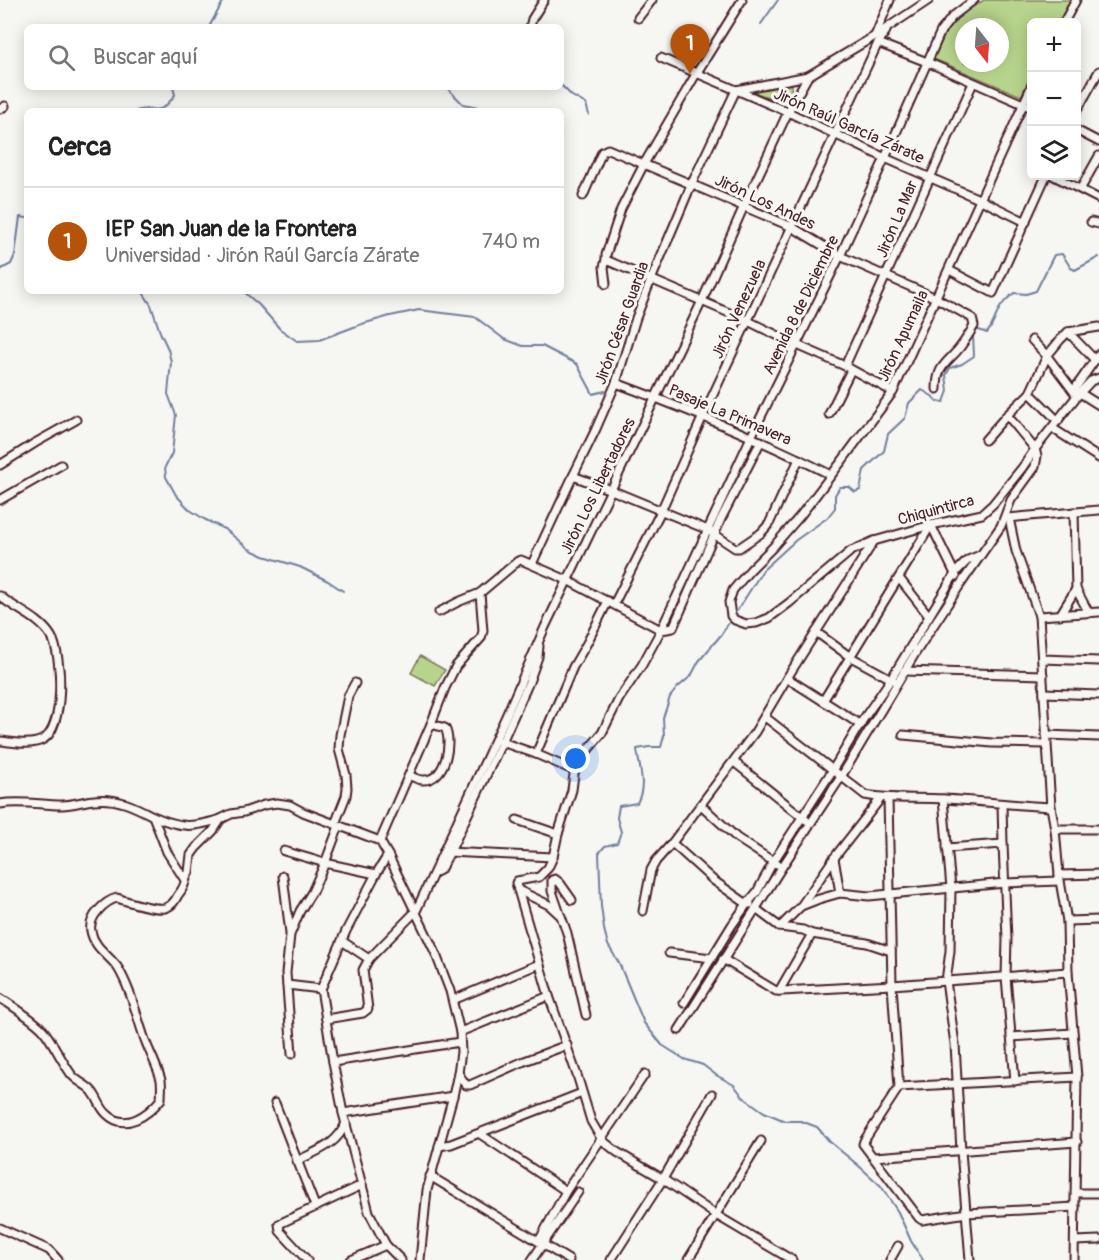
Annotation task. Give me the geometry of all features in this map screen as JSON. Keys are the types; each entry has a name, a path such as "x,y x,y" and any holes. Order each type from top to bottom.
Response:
{"street":[{"path":"531,24 544,0"},
{"path":"638,18 652,0"},
{"path":"606,284 604,267 621,209 696,74 742,0"},
{"name":"Jirón Venezuela","path":"536,754 573,667 661,511 835,134 876,39 890,0"},
{"path":"736,90 808,76 876,39 889,26 930,0"},
{"path":"958,0 958,11"},
{"name":"Avenida 8 de Diciembre","path":"575,771 575,766 602,733 619,699 642,665 661,630 751,437 840,256 941,31 958,11 974,0"},
{"path":"1066,18 1076,0"},
{"path":"876,39 1027,106"},
{"name":"Jirón Raúl García Zárate","path":"661,58 788,112 1026,222"},
{"path":"1081,104 1099,70"},
{"name":"Jirón Los Libertadores","path":"416,911 432,874 447,851 499,741 540,637 702,301 788,112 808,76"},
{"name":"Jirón La Mar","path":"830,414 929,177 973,83"},
{"name":"Jirón César Guardia","path":"532,564 616,383 636,318 651,280 692,183 736,90"},
{"name":"Jirón Apumaila","path":"746,624 731,616 729,602 733,590 793,524 893,392 1027,94"},
{"path":"1081,132 1099,142"},
{"name":"Jirón Los Andes","path":"583,196 602,152 608,148 792,227 840,256 936,298 972,318 974,326 940,369 937,389"},
{"path":"1081,188 1099,156"},
{"path":"949,270 993,293 1044,180"},
{"path":"1063,180 1099,199"},
{"path":"606,258 651,280 748,321 893,392"},
{"path":"986,440 1030,393 1047,356 1068,332 1099,327"},
{"path":"1068,332 1097,357 1077,393"},
{"path":"1032,340 1077,393 1099,405"},
{"name":"Chiquintirca","path":"746,624 769,618 851,551 874,541 982,514 1023,468 1077,393 1091,381 1099,378"},
{"name":"Pasaje La Primavera","path":"616,383 703,416 831,475"},
{"path":"1030,393 1058,421"},
{"path":"679,1030 870,730 913,649 1007,518 1011,500 1035,467 1037,460 1035,449 1007,415"},
{"path":"0,465 76,420"},
{"path":"1052,428 1099,458"},
{"path":"439,612 480,593 518,561 523,560 567,580 661,630 670,630 674,627 721,519 761,441"},
{"path":"573,476 708,530 735,548 739,548 761,533 769,524 799,459"},
{"path":"0,500 61,465"},
{"path":"1007,518 1099,510"},
{"path":"1074,512 1076,589 1089,613"},
{"path":"1007,518 1039,616 1051,807 1066,921 1077,1077 1074,1260"},
{"path":"931,525 960,585"},
{"path":"823,701 931,525"},
{"path":"644,911 651,870 656,861 734,762 765,717 787,678 874,541"},
{"path":"684,1003 732,925 757,892 773,862 803,818 860,724 904,671 929,616 955,574 968,560 980,555"},
{"path":"899,578 929,616"},
{"path":"1060,615 1076,589"},
{"path":"380,841 445,688 456,666 481,638 483,631 480,593"},
{"path":"0,596 37,621 51,635 59,658 60,691 52,732 43,740 23,743 0,741"},
{"path":"1039,616 1099,612"},
{"path":"816,632 849,656 894,681"},
{"path":"1042,658 1099,661"},
{"path":"904,671 1043,675"},
{"path":"787,678 870,730"},
{"path":"290,936 325,863 346,796 346,775 339,749 340,735 348,696 355,683"},
{"path":"1044,693 1099,695"},
{"path":"765,717 865,795 1051,807"},
{"path":"409,775 425,780 440,773 449,746 448,735 445,728 431,724"},
{"path":"903,735 992,743 1046,744"},
{"path":"1046,735 1099,737"},
{"path":"499,741 575,771 572,790 548,868 539,877 517,881 516,886 549,996 591,1121 602,1140 617,1152 792,1260"},
{"path":"734,762 810,824"},
{"path":"780,927 801,906 834,858 884,798"},
{"path":"884,798 899,1088 863,1142 864,1145 919,1218 925,1220 967,1213 1075,1206"},
{"path":"0,804 12,802 62,805 104,799 120,801 166,821 192,826 277,803 290,805 380,841 435,952 453,1000 460,1032 461,1052 458,1073 426,1190 420,1260"},
{"path":"943,799 951,888 950,951 946,981 955,1044 970,1260"},
{"path":"1002,804 1007,939 1006,977 1015,1081"},
{"path":"701,805 737,837 782,867"},
{"path":"153,816 167,852 183,877 186,878"},
{"path":"0,998 43,1029 70,1073 94,1093 107,1115 127,1122 146,1113 160,1099 161,1082 144,1039 128,986 116,966 97,945 91,933 92,921 107,901 114,898 155,908 164,908 174,902 183,889 189,872 191,855 222,819"},
{"path":"517,820 558,834"},
{"path":"1055,829 1099,829"},
{"path":"672,843 713,880 747,904 761,901"},
{"path":"948,848 1003,844"},
{"path":"284,851 376,874"},
{"path":"447,851 553,857"},
{"path":"388,855 342,941 321,989 346,1123 369,1212 386,1245 401,1260"},
{"path":"834,858 840,893"},
{"path":"801,906 840,893 869,896 1099,874"},
{"path":"283,876 290,936 286,973 292,1054"},
{"path":"573,900 560,883 555,879 552,880 552,891 567,933 586,1015"},
{"path":"518,891 549,905 561,916"},
{"path":"756,909 780,927 867,943 891,951"},
{"path":"326,1019 363,1013 368,1010 363,970 369,959 416,911"},
{"path":"1066,921 1099,920"},
{"path":"779,991 812,934"},
{"path":"342,941 369,959"},
{"path":"669,953 712,958"},
{"path":"723,959 779,991 1068,972"},
{"path":"453,1000 539,964"},
{"path":"287,985 321,989"},
{"path":"460,1032 549,996"},
{"path":"1011,1037 1073,1034"},
{"path":"333,1062 460,1042"},
{"path":"458,1073 466,1085 470,1085 567,1045"},
{"path":"532,1260 566,1191 645,1074"},
{"path":"899,1088 1077,1077"},
{"path":"439,1146 480,1134 582,1093"},
{"path":"611,1260 663,1179 712,1094"},
{"path":"344,1113 453,1096"},
{"path":"275,1103 315,1206"},
{"path":"297,1161 328,1146 342,1134 346,1123"},
{"path":"480,1134 566,1191"},
{"path":"688,1260 761,1141"},
{"path":"874,1157 1077,1142"},
{"path":"430,1176 569,1260"},
{"path":"307,1260 280,1231 279,1224 362,1185"},
{"path":"541,1242 578,1192"},
{"path":"1076,1193 1099,1193"},
{"path":"0,1228 49,1250 58,1260"},
{"path":"1075,1240 1099,1240"},
{"path":"351,1260 386,1245"},
{"path":"890,1260 898,1246"}],"green space":[{"path":"984,0 1070,0 1061,18 1027,18 1027,83 1021,96 965,72 1009,72 1009,18 957,18"},
{"path":"955,20 955,68 934,59 947,29"},
{"path":"792,82 786,101 782,102 756,93 756,89"},
{"path":"420,656 445,670 435,686 411,673"}],"waterway":[{"path":"211,24 224,0"},
{"path":"761,24 778,0"},
{"path":"564,88 586,104 589,115"},
{"path":"162,108 175,95 174,90"},
{"path":"449,90 463,104 479,108"},
{"path":"0,270 11,264 15,255 20,217 24,218"},
{"path":"737,611 763,570 796,540 827,518 835,508 835,495 840,487 849,487 855,492 860,490 864,470 884,451 888,434 905,418 909,403 922,390 937,401 944,402 948,391 946,375 950,368 974,356 973,335 976,329 987,333 1000,308 1014,293 1026,294 1036,291 1054,255 1062,254 1071,268 1075,270 1099,257"},
{"path":"144,294 151,305 171,362 168,394 176,415 172,453 165,467 166,477 176,495 190,510 226,530 249,549 300,567 343,591"},
{"path":"246,294 280,329 297,341 319,340 362,324 419,310 475,317 504,339 523,346 542,346 577,364 593,394 605,391"},
{"path":"730,621 699,661 691,676 670,697 663,718 664,736 661,747 637,749 642,776 640,796 637,803 619,806 617,818 621,832 617,843 605,846 599,853 601,906 608,945 619,963 644,1023 662,1045 684,1059 703,1065 734,1085 743,1097 764,1112 785,1121 801,1121 817,1127 830,1142 881,1186 898,1212 911,1241 923,1260"}],"place":[{"name":"IEP San Juan de la Frontera","path":"690,74"}]}
